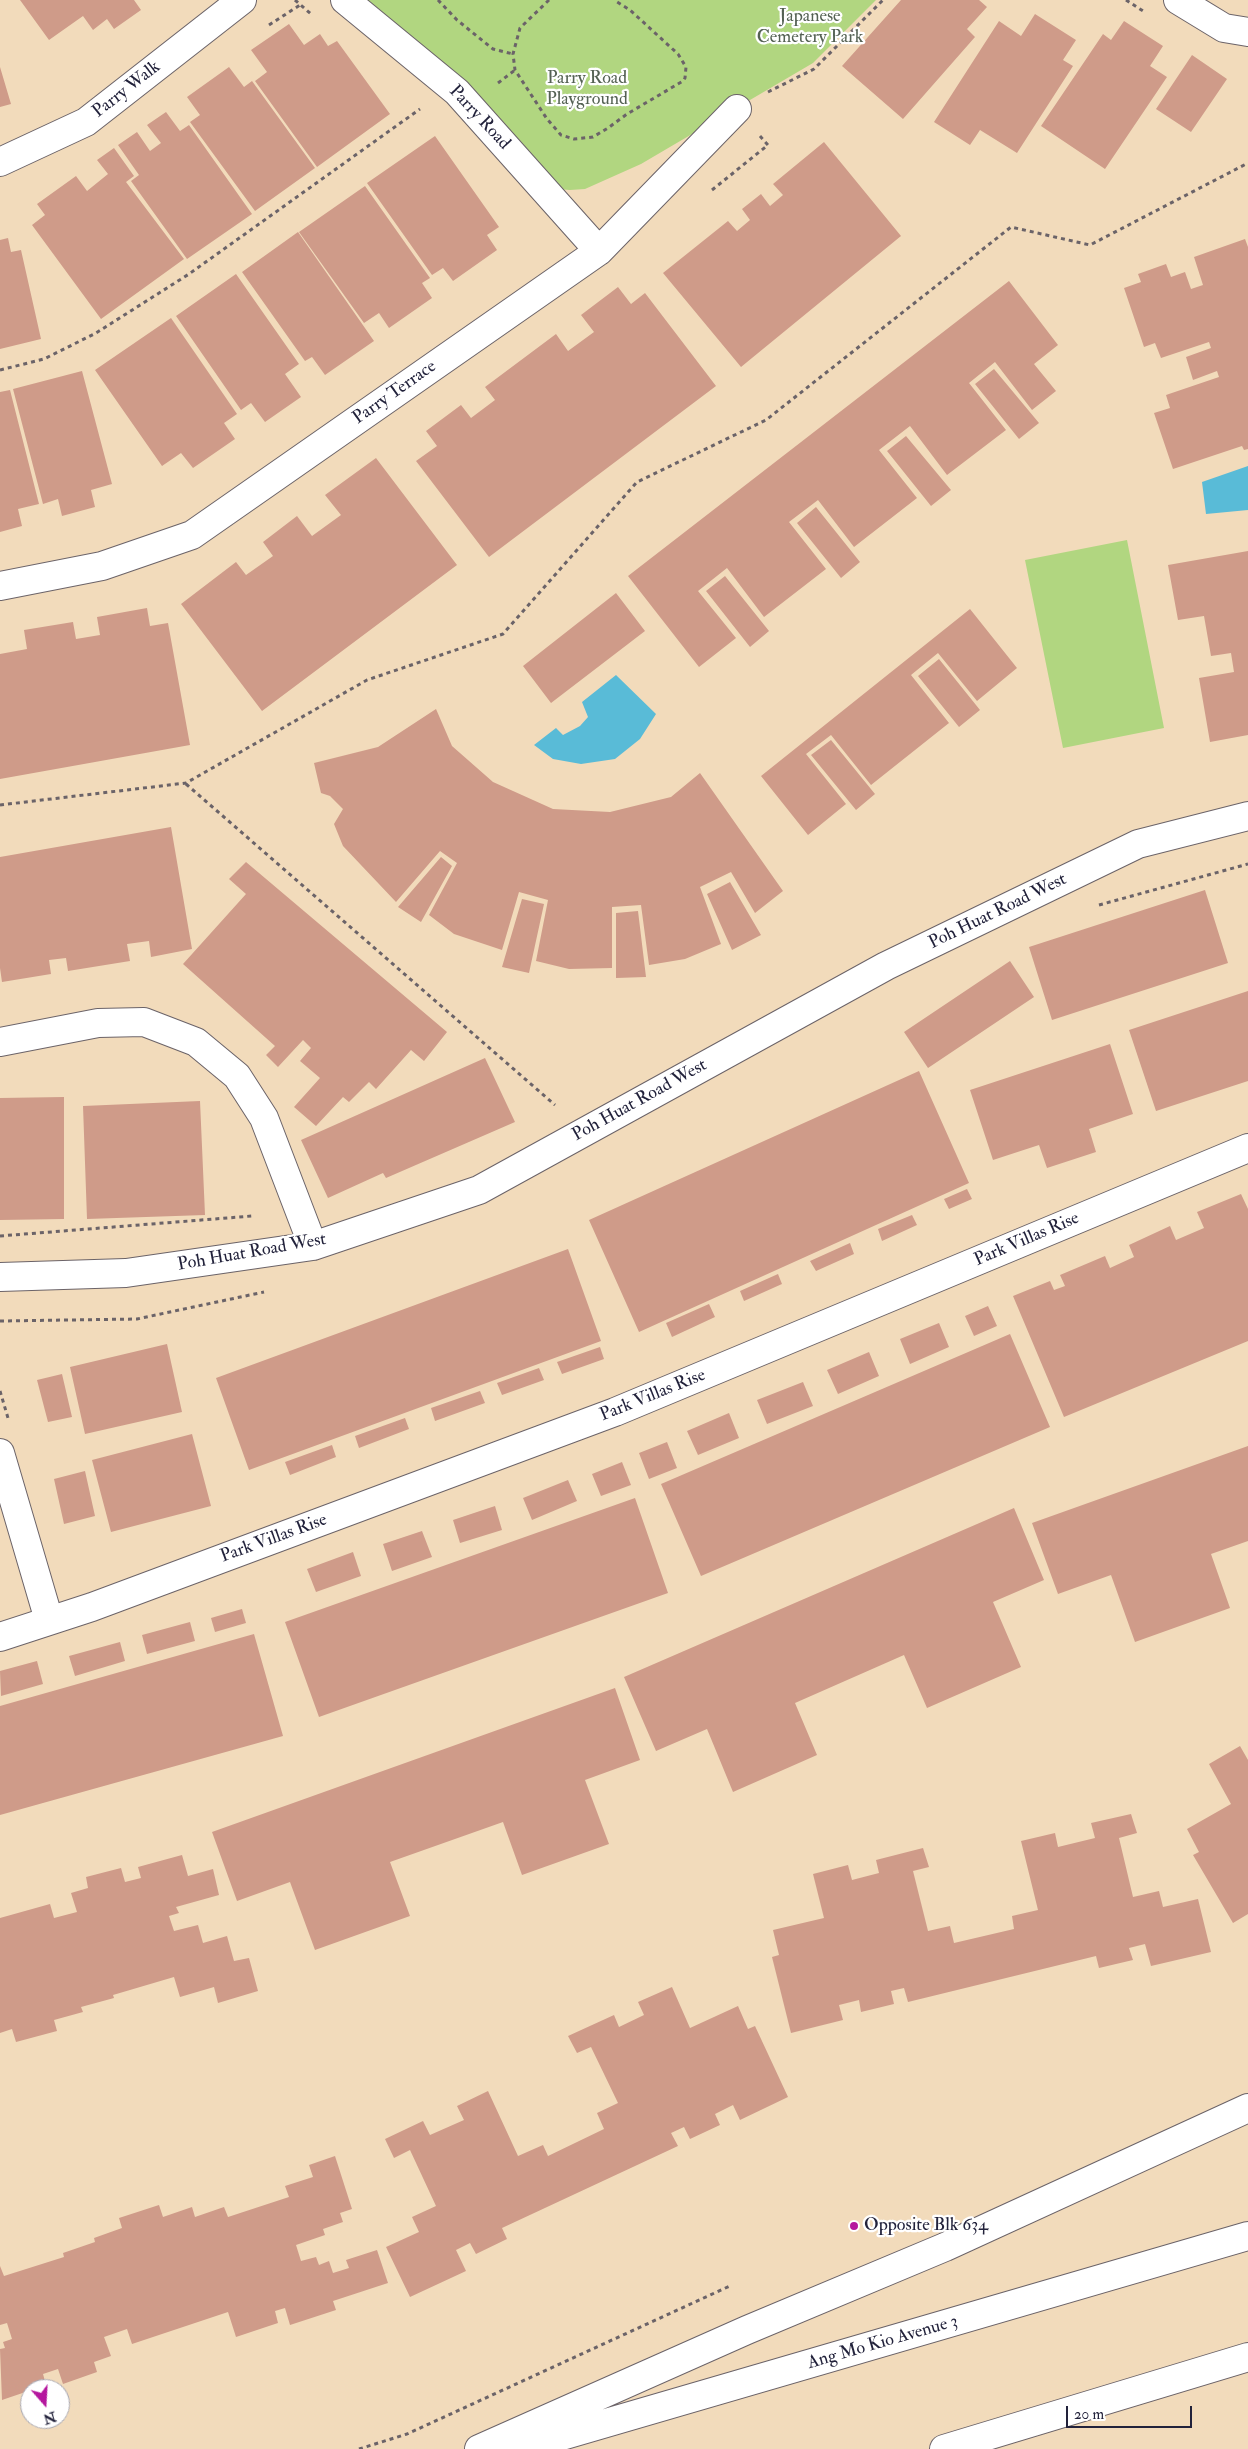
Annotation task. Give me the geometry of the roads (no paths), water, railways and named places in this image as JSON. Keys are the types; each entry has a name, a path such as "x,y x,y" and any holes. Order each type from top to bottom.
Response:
{"main road":[{"name":"Parry Walk","path":"0,162 86,122 242,0"},
{"name":"Parry Road","path":"345,0 457,92 599,251"},
{"path":"1178,0 1224,28 1248,32"},
{"name":"Parry Terrace","path":"0,586 102,566 192,535 599,251 737,109"},
{"name":"Poh Huat Road West","path":"0,1277 126,1273 313,1246 479,1190 886,966 1138,844 1248,816"},
{"path":"0,1042 98,1023 144,1022 196,1042 237,1076 264,1118 298,1212 313,1246"},
{"name":"Park Villas Rise","path":"0,1637 101,1604 615,1412 1248,1148"},
{"path":"0,1453 49,1620"},
{"path":"479,2449 738,2334 945,2248 1248,2108"},
{"name":"Ang Mo Kio Avenue 3","path":"517,2449 1248,2236"},
{"path":"944,2449 1248,2357"}],"water":[{"path":"1248,466 1248,510 1206,514 1202,482"},
{"path":"616,675 656,714 640,739 615,759 581,764 553,759 534,745 556,728 563,735 580,726 588,717 582,702"}],"place":[{"name":"Opposite Blk 634","path":"854,2226"}],"park label":[{"name":"Japanese Cemetery Park","path":"810,27"},
{"name":"Parry Road Playground","path":"587,89"}]}
